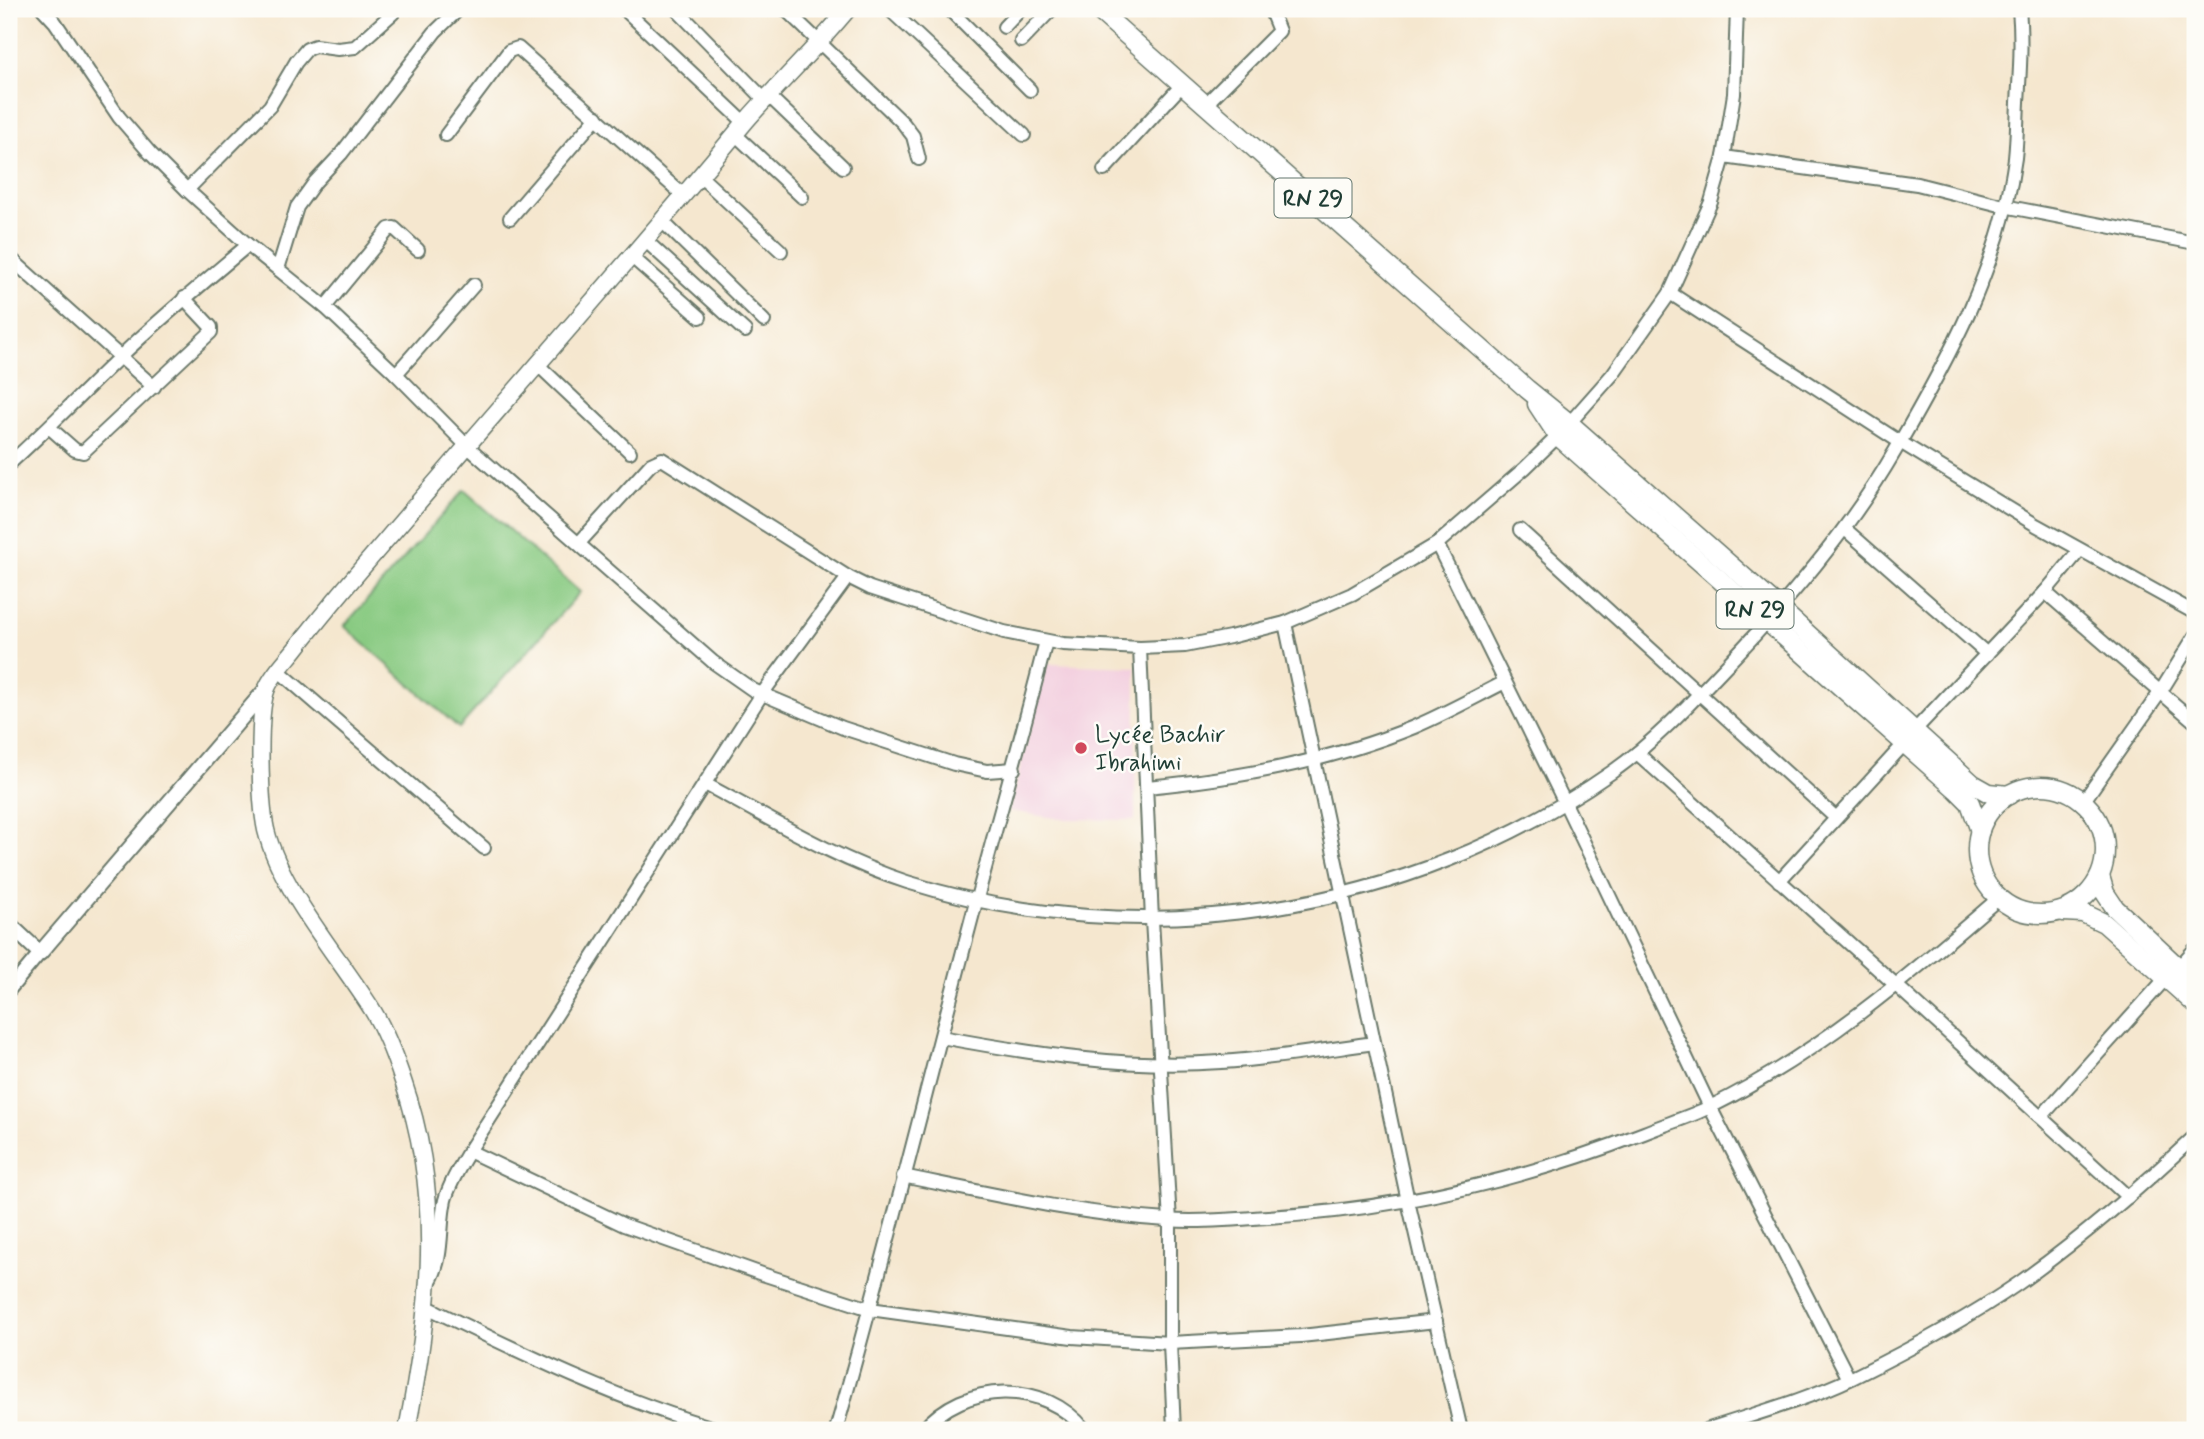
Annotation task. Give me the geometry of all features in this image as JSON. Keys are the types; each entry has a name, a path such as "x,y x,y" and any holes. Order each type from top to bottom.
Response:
{"main road":[{"path":"407,1430 429,1284 428,1197 423,1153 412,1106 395,1057 376,1015 292,888 266,831 261,730 267,688 322,614 844,10"},
{"name":"RN 29","path":"1103,10 1181,85 1206,104 1527,389 1563,429 1909,737 1970,803 1980,831"},
{"name":"RN 29","path":"1909,737 1973,784 1989,793 2009,795"},
{"path":"2060,912 2087,895 2100,876 2105,858 2105,840 2095,816 2083,802 2068,792 2051,787 2034,787 2009,795 1988,814 1980,831 1977,855 1988,886 2008,905 2028,913 2083,913 2104,923 2172,973 2195,983"},
{"path":"2100,876 2105,893 2115,908 2172,973 2195,1004"}],"street":[{"path":"43,9 55,22 119,117 187,190 248,245 325,307 467,446 713,662 762,694 843,728 906,750 986,771 1014,769"},
{"path":"278,269 297,207 427,42 458,9"},
{"path":"624,9 802,197"},
{"path":"676,9 767,98 843,167"},
{"path":"785,9 903,123 913,136 919,159"},
{"path":"889,9 1024,135"},
{"path":"949,9 1030,90"},
{"path":"1004,27 1021,9"},
{"path":"1021,41 1052,9"},
{"path":"1206,104 1279,31 1270,9"},
{"path":"579,543 651,464 662,459 848,578 870,588 1004,632 1046,641 1140,648 1185,646 1285,623 1352,594 1437,544 1525,468 1623,360 1670,293 1711,202 1724,157 1734,94 1737,9"},
{"path":"705,784 843,858 905,881 976,901 1070,915 1152,920 1255,912 1343,894 1465,853 1565,803 1637,753 1699,694 1774,615 1845,529 1928,395 1971,310 1998,232 2015,159 2022,36 2019,9"},
{"path":"187,190 270,106 296,62 307,49 315,46 338,49 355,47 393,13"},
{"path":"446,135 509,51 518,48 683,195"},
{"path":"1104,170 1181,85"},
{"path":"510,218 597,117"},
{"path":"1724,157 1917,184 2004,206 2195,243"},
{"path":"699,176 781,251"},
{"path":"662,221 764,321"},
{"path":"325,307 388,229 400,231 418,250"},
{"path":"646,241 745,331"},
{"path":"9,464 50,428 120,356 248,245"},
{"path":"9,257 153,387"},
{"path":"632,257 700,317"},
{"path":"396,374 474,285"},
{"path":"1670,293 1900,442 2080,550 2195,613"},
{"path":"50,428 75,450 83,452 211,332 211,327 184,298"},
{"path":"537,364 630,452"},
{"path":"1845,529 1987,654"},
{"path":"1520,530 1836,818"},
{"path":"1437,544 1565,803 1710,1107 1849,1379"},
{"path":"1779,881 2045,592 2080,550"},
{"path":"429,1284 437,1264 448,1189 469,1151 762,694 848,578"},
{"path":"2045,592 2195,722"},
{"path":"1285,623 1408,1201 1461,1430"},
{"path":"2083,802 2161,691 2195,636"},
{"path":"836,1430 1046,641"},
{"path":"1140,648 1152,920 1170,1221 1170,1343 1174,1430"},
{"path":"279,671 484,848"},
{"path":"1147,787 1221,778 1314,760 1416,726 1506,682"},
{"path":"11,983 40,953 267,688"},
{"path":"1637,753 2128,1197"},
{"path":"903,1176 1024,1202 1099,1214 1170,1221 1292,1216 1408,1201 1482,1186 1544,1170 1710,1107 1825,1038 1897,986 1999,898"},
{"path":"9,924 40,953"},
{"path":"2041,1117 2195,949"},
{"path":"941,1037 1041,1055 1161,1063 1221,1062 1374,1043"},
{"path":"1706,1430 1849,1379 1961,1319 2019,1283 2128,1197 2195,1136"},
{"path":"469,1151 624,1225 870,1309 1072,1337 1170,1343 1312,1335 1436,1321"},
{"path":"427,1307 554,1367 621,1395 721,1430"},
{"path":"923,1430 949,1408 968,1398 988,1392 1008,1391 1030,1395 1046,1402 1065,1412 1085,1430"}],"shaded area":[{"name":"Lycée Bachir Ibrahimi","path":"1047,664 1136,667 1135,820 1061,819 1009,811"},
{"path":"1189,1426 1300,1427 1300,1430 1188,1430"}],"green space":[{"path":"464,490 580,592 459,728 344,626"}],"place":[{"name":"Lycée Bachir Ibrahimi","path":"1081,748"}]}
